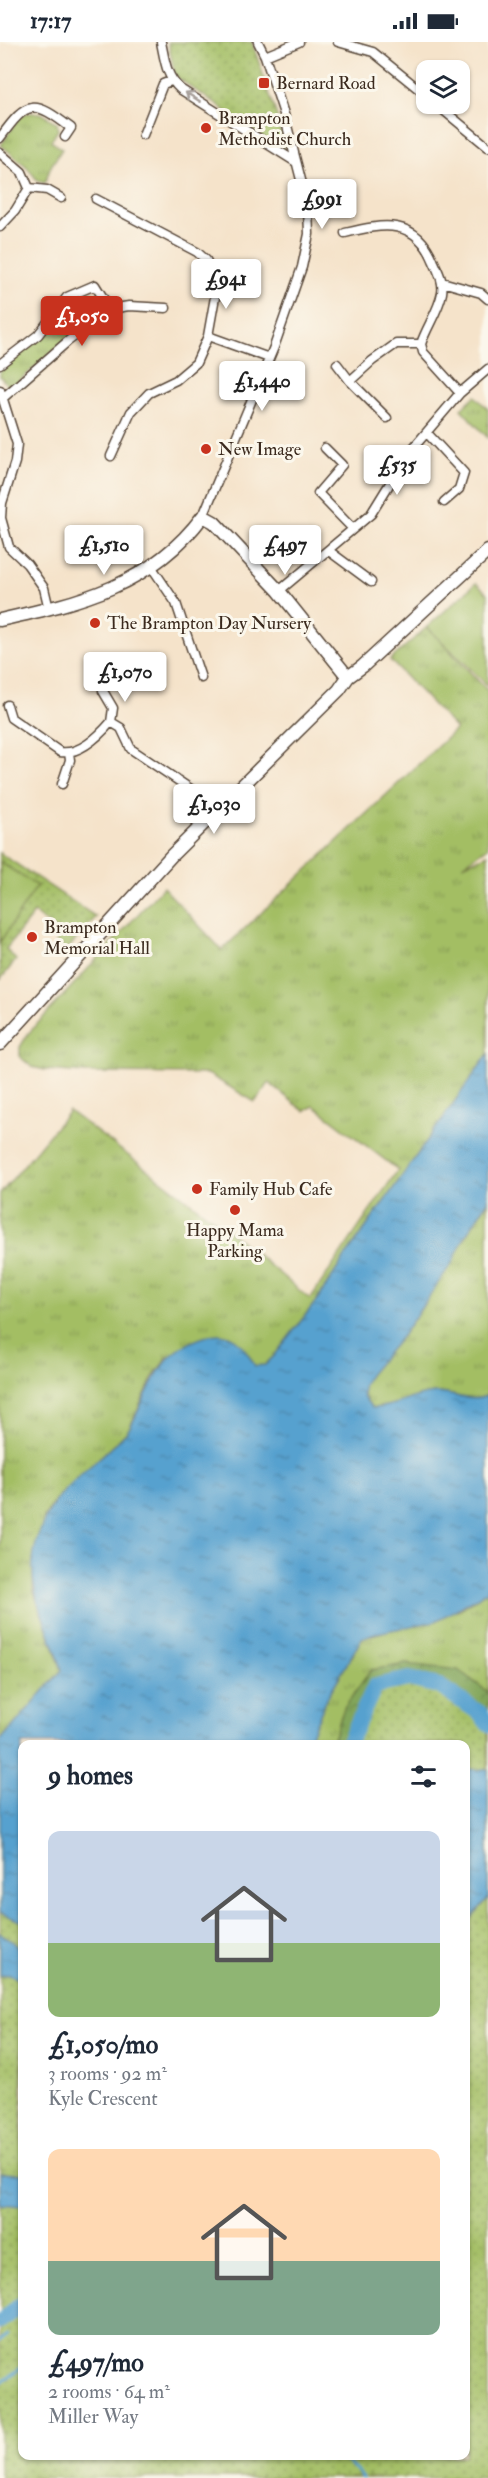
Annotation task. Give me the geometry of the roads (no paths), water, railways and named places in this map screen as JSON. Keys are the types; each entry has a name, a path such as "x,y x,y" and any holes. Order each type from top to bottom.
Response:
{"main road":[{"path":"0,620 85,600 124,584 151,566 188,535 202,516 213,522 279,591 348,676"},
{"path":"0,1044 155,873 339,690 348,676 363,666 488,551"}],"street":[{"path":"161,42 171,81 180,89 296,162"},
{"path":"202,516 269,358 292,297 309,234 308,207 265,56 258,42"},
{"path":"265,56 299,42"},
{"path":"338,42 373,52 416,87"},
{"path":"373,52 376,42"},
{"path":"143,135 163,84 171,81"},
{"path":"0,138 18,114 30,108 39,107 50,112 71,128 64,137"},
{"path":"448,114 488,147"},
{"path":"0,153 22,172 29,188"},
{"path":"29,188 47,190 61,198"},
{"path":"0,227 15,211 29,188"},
{"path":"96,199 196,252 206,260 211,270 214,297 208,336 196,363 176,380 149,393 131,412 111,456"},
{"path":"345,233 378,225 400,227 417,236 430,253 442,282 442,293 420,344 423,351 460,393"},
{"path":"442,282 481,293 488,299"},
{"path":"0,364 38,335 67,297 95,285 110,309"},
{"path":"50,609 44,588 27,564 9,547 1,518 2,503 15,462 16,444 2,394 110,309 129,306 166,308"},
{"path":"208,336 269,358"},
{"path":"350,381 396,344 420,344"},
{"path":"337,364 350,381 387,418"},
{"path":"279,591 371,514 408,453 460,393 488,369"},
{"path":"427,433 464,473 459,489 444,502"},
{"path":"325,448 342,465 318,493 352,529"},
{"path":"329,551 371,582"},
{"path":"151,566 176,603 201,678"},
{"path":"7,705 11,718 60,752 69,753 78,750 111,722 113,708 103,691"},
{"path":"111,722 121,728 131,749 219,808"},
{"path":"62,784 70,760 69,753"}],"water":[{"path":"488,1054 488,1201 466,1235 452,1263 402,1336 369,1375 363,1386 363,1396 372,1408 389,1406 421,1395 437,1393 476,1398 488,1395 488,1591 436,1621 362,1638 328,1696 309,1740 18,1740 18,1920 0,1913 0,1741 62,1670 33,1583 34,1552 48,1513 70,1485 126,1433 157,1373 172,1355 193,1341 224,1334 237,1340 255,1366 265,1365 317,1300"},
{"path":"470,1769 488,1770 488,1898 471,1919"},
{"path":"0,1933 18,1947 18,1979 10,1974 0,1976"},
{"path":"0,2173 18,2174 18,2206 0,2204"}],"waterway":[{"path":"350,1740 375,1686 409,1679 439,1686 480,1713 488,1724"},
{"path":"0,2321 18,2307"},
{"path":"0,2341 8,2335"},
{"path":"0,2383 18,2370"},
{"path":"345,2460 363,2478"}],"place":[{"name":"Bernard Road","path":"264,83"},
{"name":"Brampton Methodist Church","path":"206,128"},
{"name":"New Image","path":"206,449"},
{"name":"The Brampton Day Nursery","path":"95,623"},
{"name":"Brampton Memorial Hall","path":"32,937"},
{"name":"Family Hub Cafe","path":"197,1189"},
{"name":"Happy Mama Parking","path":"235,1210"}]}
